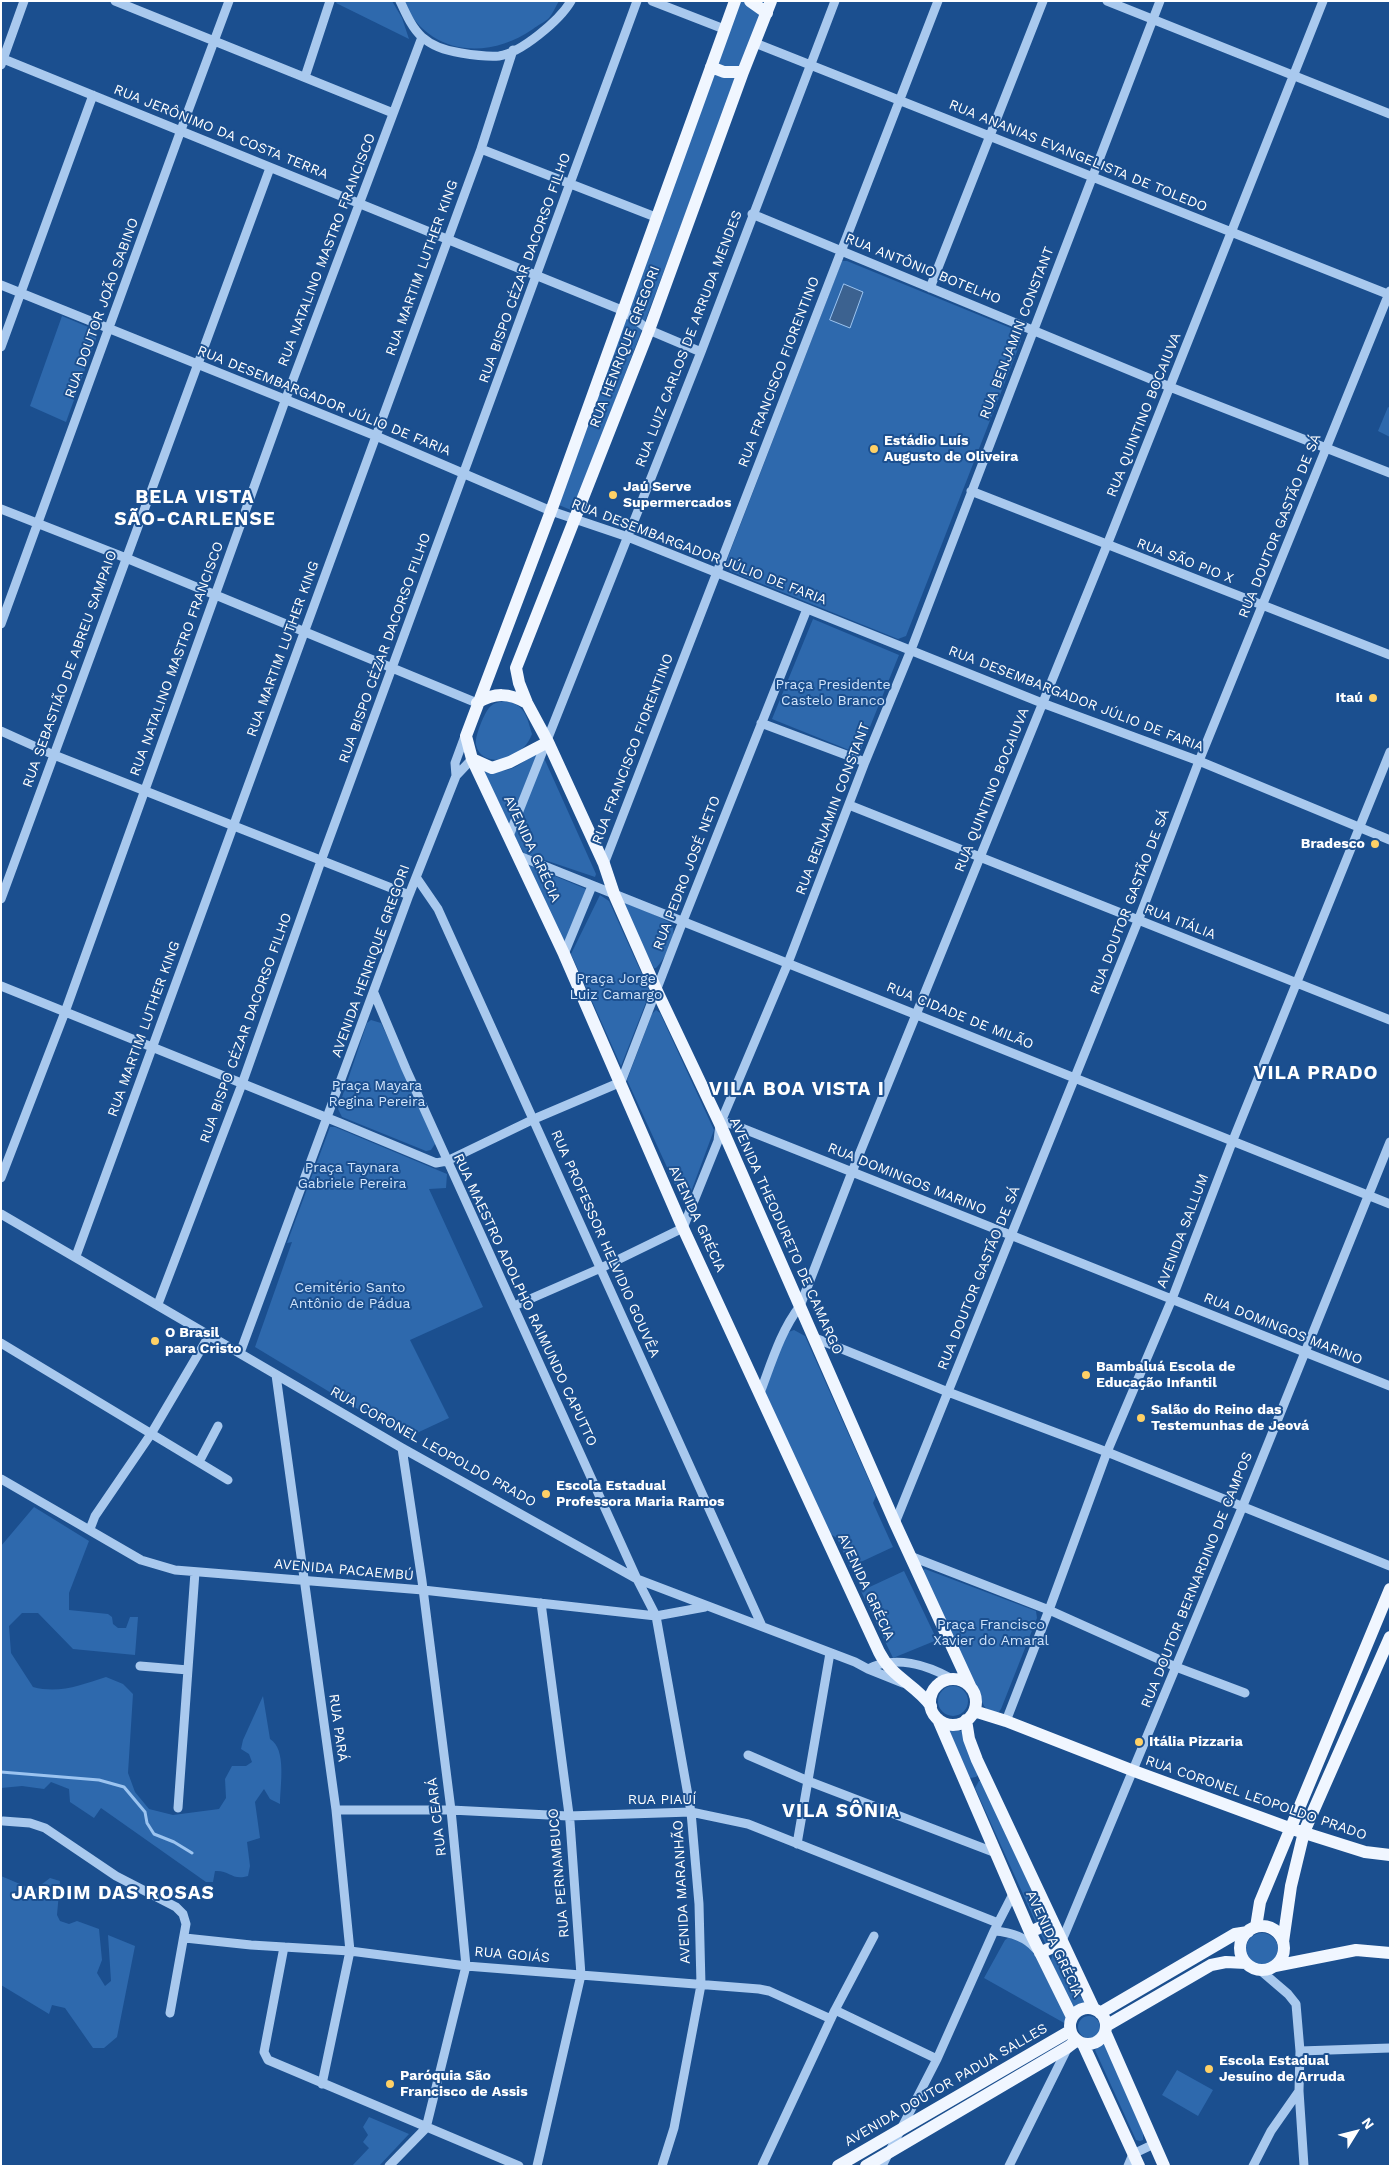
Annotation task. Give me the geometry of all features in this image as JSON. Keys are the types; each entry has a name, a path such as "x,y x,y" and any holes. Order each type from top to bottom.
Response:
{"main road":[{"name":"RUA HENRIQUE GREGORI","path":"477,703 551,510 735,1"},
{"path":"750,1 769,7"},
{"name":"RUA HENRIQUE GREGORI","path":"527,703 516,668 649,330 743,72 769,7"},
{"path":"711,67 724,72 743,72"},
{"path":"499,694 511,695 527,703 548,742 510,762 492,768 472,759 466,736 477,703 487,696 499,694"},
{"name":"AVENIDA THEODURETO DE CAMARGO","path":"548,742 604,864 614,894 656,989 720,1124 800,1306 816,1338 895,1523 971,1688"},
{"name":"AVENIDA GRÉCIA","path":"472,759 564,954 683,1228 885,1664 906,1684"},
{"path":"1390,1589 1289,1828 1260,1902 1252,1929 1244,1936 1240,1947 1240,1953 1246,1963 1252,1968 1260,1970 1356,1950 1390,1953"},
{"path":"1275,1966 1282,1956 1291,1886 1304,1832 1390,1637"},
{"path":"959,1679 971,1688 976,1701 970,1715 955,1724 949,1724 938,1719 931,1706 930,1698 936,1687 944,1680 959,1679"},
{"name":"RUA CORONEL LEOPOLDO PRADO","path":"906,1684 920,1693 931,1706"},
{"name":"AVENIDA GRÉCIA","path":"970,1715 969,1740 1052,1922 1097,2011"},
{"name":"RUA CORONEL LEOPOLDO PRADO","path":"970,1715 1006,1721 1134,1771 1289,1828 1365,1852 1390,1856"},
{"name":"AVENIDA GRÉCIA","path":"938,1719 1030,1932 1072,2017"},
{"path":"966,1783 973,1783 985,1774"},
{"path":"1030,1932 1052,1922"},
{"path":"1133,2162 1074,2041 1072,2017 1084,2008 1097,2011 1235,1934 1264,1926 1273,1930 1280,1936 1283,1942"},
{"path":"1040,1953 1062,1943"},
{"path":"1074,2041 1095,2043 1106,2030 1211,1965 1226,1962 1246,1963"},
{"path":"1097,2011 1164,2166"},
{"name":"AVENIDA DOUTOR PADUA SALLES","path":"838,2166 903,2127 1074,2041"},
{"name":"AVENIDA DOUTOR PADUA SALLES","path":"866,2166 1074,2041"}],"street":[{"path":"2,60 24,1"},
{"path":"115,1 126,3 393,113"},
{"name":"RUA DOUTOR JOÃO SABINO","path":"1,624 229,1"},
{"path":"305,77 330,1"},
{"path":"400,1 413,27 432,44 451,51 483,56 500,56 514,50 554,23 571,1"},
{"name":"RUA BISPO CÉZAR DACORSO FILHO","path":"158,1304 242,1084 321,860 538,275 569,184 637,1"},
{"path":"652,1 724,29"},
{"name":"RUA LUIZ CARLOS DE ARRUDA MENDES","path":"509,836 548,742 835,1"},
{"name":"RUA FRANCISCO FIORENTINO","path":"604,864 938,1"},
{"path":"930,288 1043,1"},
{"path":"1107,1 1390,114"},
{"name":"RUA BENJAMIN CONSTANT","path":"683,1228 718,1141 720,1124 788,963 865,762 911,650 1160,1"},
{"name":"RUA QUINTINO BOCAIUVA","path":"760,1393 793,1315 800,1306 852,1172 1107,545 1323,1"},
{"name":"RUA NATALINO MASTRO FRANCISCO","path":"1,1178 65,1012 285,401 422,37"},
{"name":"RUA ANANIAS EVANGELISTA DE TOLEDO","path":"755,43 1389,294"},
{"name":"RUA MARTIM LUTHER KING","path":"76,1256 481,149 514,50"},
{"name":"RUA JERÔNIMO DA COSTA TERRA","path":"2,60 181,130 270,168 538,275 624,311 649,330 700,352"},
{"path":"1,346 93,95"},
{"path":"481,149 658,218"},
{"name":"RUA SEBASTIÃO DE ABREU SAMPAIO","path":"1,898 270,168"},
{"name":"RUA ANTÔNIO BOTELHO","path":"752,214 1170,386 1390,473"},
{"name":"RUA DESEMBARGADOR JÚLIO DE FARIA","path":"1,284 285,401 376,436 551,510 628,537 1042,703 1199,761 1390,840"},
{"name":"RUA DOUTOR GASTÃO DE SÁ","path":"895,1523 1138,921 1199,761 1389,294"},
{"name":"RUA SÃO PIO X","path":"971,491 1390,655"},
{"path":"1,509 126,558 477,703"},
{"name":"RUA PEDRO JOSÉ NETO","path":"621,1082 807,609"},
{"path":"761,723 865,762"},
{"path":"1,732 54,755 144,789 232,827 409,895"},
{"path":"456,776 455,763 466,736"},
{"name":"AVENIDA SALLUM","path":"1006,1721 1107,1452 1172,1299 1233,1140 1390,752"},
{"path":"456,776 472,759"},
{"name":"AVENIDA HENRIQUE GREGORI","path":"240,1352 409,895 456,776"},
{"name":"RUA ITÁLIA","path":"849,805 1390,1020"},
{"name":"RUA CIDADE DE MILÃO","path":"519,856 1390,1204"},
{"name":"RUA PROFESSOR HELVIDIO GOUVÊA","path":"416,877 438,909 762,1626"},
{"path":"564,954 592,886"},
{"path":"1,986 436,1163 447,1161 621,1082"},
{"name":"RUA MAESTRO ADOLPHO RAIMUNDO CAPUTTO","path":"374,993 447,1161 637,1579 656,1616"},
{"name":"RUA DOMINGOS MARINO","path":"720,1124 729,1123 1390,1386"},
{"name":"RUA DOUTOR BERNARDINO DE CAMPOS","path":"1062,1943 1242,1508 1390,1142"},
{"name":"RUA CORONEL LEOPOLDO PRADO","path":"1,1214 210,1334 276,1375 402,1448 637,1579 705,1607 762,1626 855,1662 868,1670 906,1684"},
{"path":"514,1306 601,1268 683,1228"},
{"path":"90,1529 95,1516 151,1434 210,1334"},
{"path":"816,1338 1390,1566"},
{"path":"1,1343 228,1480"},
{"name":"RUA PARÁ","path":"276,1375 336,1810 350,1951 322,2084"},
{"path":"199,1462 218,1426"},
{"name":"RUA CEARÁ","path":"402,1448 450,1810 466,1966 426,2128"},
{"name":"AVENIDA PACAEMBÚ","path":"1,1479 141,1560 175,1570 422,1590 656,1616 705,1607"},
{"path":"910,1556 1049,1610 1176,1667 1245,1693"},
{"path":"178,1808 195,1572"},
{"name":"RUA PERNAMBUCO","path":"537,2166 581,1975 568,1816 541,1603"},
{"name":"AVENIDA MARANHÃO","path":"656,1616 691,1812 699,1904 701,1985 674,2128 662,2166"},
{"path":"797,1844 830,1653"},
{"path":"868,1670 885,1664 913,1664 933,1670 952,1679"},
{"path":"140,1666 188,1670"},
{"path":"748,1755 808,1781 996,1853"},
{"name":"RUA PIAUÍ","path":"336,1810 450,1810 568,1816 691,1812 738,1822 797,1844 1010,1932 1032,1944 1040,1953"},
{"path":"3,1821 30,1823 45,1828 116,1876 176,1907 183,1914 186,1924 185,1938 170,2013"},
{"path":"882,2166 894,2139 903,2127 937,2059 996,1927 1013,1894"},
{"path":"762,2166 833,2015 874,1936"},
{"name":"RUA GOIÁS","path":"185,1938 350,1951 466,1966 758,1989 769,1991 833,2015 937,2059"},
{"path":"284,1947 264,2052 268,2060 519,2166"},
{"path":"1260,1970 1288,1994 1296,2004 1300,2051 1299,2091 1304,2166"},
{"path":"1009,2166 1074,2041"},
{"path":"1300,2051 1390,2048"},
{"path":"1253,2166 1271,2131 1299,2091"},
{"path":"389,2166 426,2128"},
{"path":"1133,2162 1154,2144"}],"green space":[{"path":"337,1 392,1 402,18 409,39 336,3"},
{"path":"403,1 559,1 549,18 533,29 497,46 478,48 460,47 443,42 427,33 414,19"},
{"path":"741,1 766,1 574,509 571,510 549,501"},
{"name":"Estádio Luís Augusto de Oliveira","path":"842,261 847,261 1018,331 1021,341 906,636 898,639 730,571 727,564 728,557"},
{"path":"62,316 93,329 96,333 96,339 66,422 30,406"},
{"path":"1388,407 1390,408 1390,437 1378,431"},
{"name":"Praça Presidente Castelo Branco","path":"813,619 899,655 859,754 772,719"},
{"path":"505,701 521,708 527,717 532,734 526,745 515,754 496,760 486,758 481,755 476,745 478,731 489,709 498,702"},
{"path":"539,751 510,826 482,768 500,771 507,770 519,765"},
{"path":"544,758 596,874 595,877 524,853 513,834"},
{"name":"Praça Jorge Luiz Camargo","path":"526,864 586,889 566,941 563,941"},
{"name":"Praça Jorge Luiz Camargo","path":"600,895 609,901 650,992 621,1066 571,954"},
{"name":"Praça Jorge Luiz Camargo","path":"622,899 671,923 673,933 670,946 656,968 654,968 622,906"},
{"name":"Praça Jorge Luiz Camargo","path":"656,1010 660,1013 714,1130 688,1200 683,1202 627,1080 652,1014"},
{"name":"Praça Mayara Regina Pereira","path":"371,1020 381,1023 435,1140 431,1150 426,1151 342,1117 338,1109 367,1023"},
{"name":"Cemitério Santo Antônio de Pádua","path":"330,1127 335,1127 447,1174 446,1188 429,1189 483,1307 410,1340 449,1418 406,1438 255,1347 292,1242 287,1243"},
{"path":"794,1330 805,1336 876,1496 873,1503 893,1547 850,1567 837,1538 830,1534 764,1391 786,1333"},
{"path":"34,1507 89,1541 69,1593 69,1610 108,1614 112,1617 113,1624 118,1628 126,1628 130,1617 138,1617 135,1655 73,1649 38,1613 22,1613 9,1626 11,1653 33,1687 52,1690 61,1689 79,1686 106,1677 123,1684 133,1694 128,1773 135,1792 149,1809 173,1815 219,1809 226,1798 225,1779 232,1766 246,1766 252,1762 249,1754 241,1749 243,1740 263,1696 270,1739 279,1751 281,1759 280,1804 270,1799 264,1789 255,1802 260,1838 247,1842 250,1866 248,1876 238,1877 215,1871 213,1882 206,1882 101,1808 94,1818 70,1802 69,1789 51,1782 44,1789 22,1786 1,1788 1,1546"},
{"name":"Praça Francisco Xavier do Amaral","path":"925,1569 1036,1611 1037,1618 998,1713 989,1712 984,1706 921,1571"},
{"path":"904,1571 937,1640 893,1658 861,1591"},
{"path":"953,1686 964,1690 968,1701 964,1712 953,1716 942,1712 938,1701 942,1690"},
{"path":"949,1731 965,1731 978,1775 976,1777 970,1778"},
{"path":"979,1781 981,1781 1055,1940 1046,1945 975,1788"},
{"path":"1,1876 34,1890 50,1878 60,1881 57,1915 60,1921 69,1924 77,1921 99,1929 102,1960 97,1973 105,1986 111,1981 108,1935 135,1946 117,2037 104,2048 93,2048 65,2008 52,2005 49,2014 1,1985"},
{"path":"1262,1933 1268,1934 1273,1938 1277,1943 1277,1955 1273,1960 1268,1964 1262,1965 1256,1964 1251,1960 1247,1955 1246,1949 1247,1943 1251,1938 1256,1934"},
{"path":"1009,1937 1030,1946 1066,2018 1066,2024 984,1978 1005,1940"},
{"path":"1059,1952 1079,1996 1085,2000 1085,2005 1080,2005 1075,2009 1073,2009 1051,1960 1053,1953"},
{"path":"1089,2016 1097,2019 1100,2027 1097,2035 1089,2038 1081,2035 1078,2027 1081,2019"},
{"path":"1105,2044 1143,2133 1143,2140 1136,2140 1095,2050"},
{"path":"1177,2070 1213,2090 1198,2116 1162,2095"},
{"path":"369,2117 409,2134 379,2166 352,2166 369,2148 363,2142 368,2135 363,2127"}],"shaded area":[{"path":"844,284 863,292 850,328 830,320"}],"waterway":[{"path":"1,1772 99,1780 124,1787 145,1812 147,1823 154,1834 174,1842 192,1853"}],"place":[{"name":"Estádio Luís Augusto de Oliveira","path":"874,449"},
{"name":"Jaú Serve Supermercados","path":"613,495"},
{"name":"Itaú","path":"1373,698"},
{"name":"Bradesco","path":"1375,844"},
{"name":"O Brasil para Cristo","path":"155,1341"},
{"name":"Bambaluá Escola de Educação Infantil","path":"1086,1375"},
{"name":"Salão do Reino das Testemunhas de Jeová","path":"1141,1418"},
{"name":"Escola Estadual Professora Maria Ramos","path":"546,1494"},
{"name":"Itália Pizzaria","path":"1139,1742"},
{"name":"Escola Estadual Jesuíno de Arruda","path":"1209,2069"},
{"name":"Paróquia São Francisco de Assis","path":"390,2084"}],"district":[{"name":"BELA VISTA SÃO-CARLENSE","path":"195,508"},
{"name":"VILA PRADO","path":"1316,1073"},
{"name":"VILA BOA VISTA I","path":"797,1089"},
{"name":"VILA SÔNIA","path":"841,1811"},
{"name":"JARDIM DAS ROSAS","path":"113,1893"}],"park label":[{"name":"Praça Taynara Gabriele Pereira","path":"352,1176"}]}
